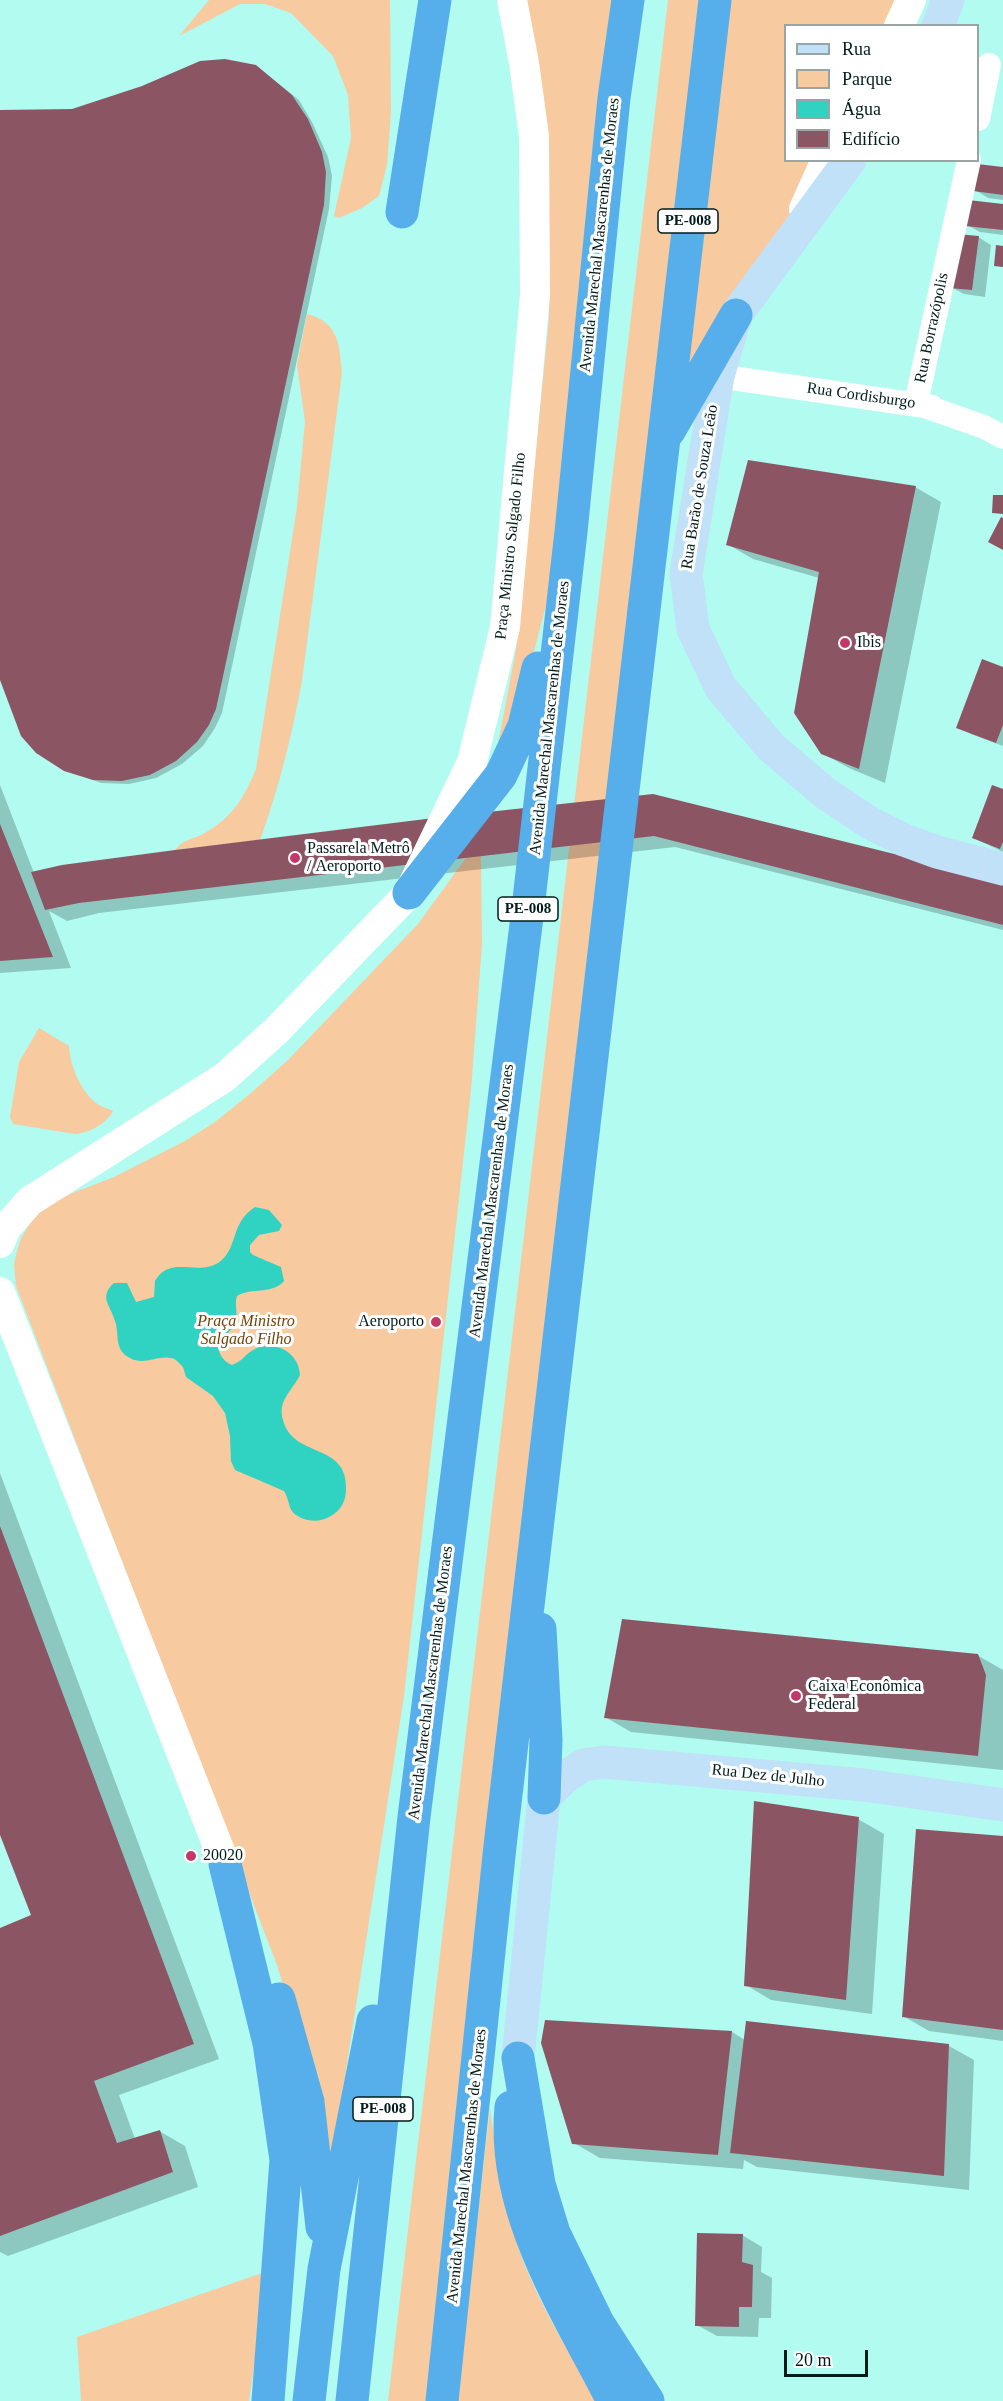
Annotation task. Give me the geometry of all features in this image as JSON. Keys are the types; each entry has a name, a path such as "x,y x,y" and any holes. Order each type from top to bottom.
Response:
{"highway":[{"path":"402,212 435,0"},
{"name":"Avenida Marechal Mascarenhas de Moraes","path":"442,2401 534,1543 715,0"},
{"name":"Avenida Marechal Mascarenhas de Moraes","path":"352,2401 414,1817 524,949 570,532 602,203 625,10"},
{"path":"662,442 736,315"},
{"path":"410,893 501,776 524,726 570,532"},
{"path":"534,1543 544,1701 544,1798"},
{"path":"309,2401 325,2265 414,1817"},
{"path":"225,1864 259,1941 277,1991 308,2102 325,2265"},
{"path":"225,1864 268,2043 286,2160 268,2401"},
{"path":"518,2058 510,2110 510,2161 519,2196 536,2249 613,2401"},
{"path":"518,2058 539,2184 554,2234 598,2323 648,2401"}],"main road":[{"path":"939,24 948,0"},
{"path":"788,245 849,162"},
{"name":"Rua Barão de Souza Leão","path":"788,245 736,315 718,376 686,573 693,629 721,688 771,747 825,793 870,823 904,840 936,852 1003,869"},
{"name":"Rua Dez de Julho","path":"544,1798 564,1778 582,1765 604,1762 864,1785 1003,1805"},
{"path":"518,2058 544,1798"}],"street":[{"name":"Praça Ministro Salgado Filho","path":"0,1243 6,1228 30,1201 225,1077 276,1031 410,893 472,762 505,627 535,295 534,136 512,0"},
{"path":"900,24 911,0"},
{"path":"979,114 989,65"},
{"path":"788,245 825,162"},
{"name":"Rua Borrazópolis","path":"969,162 916,403 984,426 1003,437"},
{"name":"Rua Cordisburgo","path":"718,376 916,403 1003,422"},
{"path":"0,1292 225,1864"}],"green space":[{"path":"209,0 390,0 391,112 387,165 379,196 362,208 339,218 334,216 351,138 348,95 333,56 291,13 265,4 240,4 179,36"},
{"path":"521,0 619,0 565,534 529,670 490,785 516,650 549,318 549,170"},
{"path":"668,0 699,0 426,2401 388,2401"},
{"path":"722,0 904,0 892,24 784,24 784,162 822,162 670,423"},
{"path":"307,314 326,323 331,329 338,344 342,373 302,681 289,741 260,840 175,850 184,842 213,828 229,814 242,798 256,769 297,507 305,421 297,365"},
{"name":"Praça Ministro Salgado Filho","path":"471,851 481,855 482,945 471,1090 404,1696 331,2181 293,2018 277,1965 16,1286 14,1264 21,1238 34,1217 52,1201 114,1177 185,1141 215,1122 288,1060 418,924"},
{"path":"39,1028 69,1046 71,1061 85,1091 100,1106 113,1111 97,1127 75,1134 13,1124 10,1117 19,1062"},
{"path":"490,2109 504,2194 521,2255 544,2307 596,2401 457,2401"},
{"path":"268,2271 249,2401 81,2401 77,2337"}],"water":[{"path":"255,1207 269,1210 282,1225 279,1231 259,1235 250,1245 250,1252 281,1267 284,1281 268,1290 243,1293 237,1296 235,1323 220,1342 219,1352 223,1359 232,1365 255,1349 271,1346 285,1350 296,1360 300,1375 286,1396 282,1407 283,1420 297,1441 330,1457 344,1474 346,1493 342,1505 335,1514 321,1520 304,1519 294,1514 284,1491 235,1470 231,1461 230,1436 225,1413 213,1396 186,1377 183,1367 176,1360 165,1358 142,1361 125,1354 119,1346 115,1321 107,1302 107,1293 114,1283 127,1283 136,1302 154,1297 155,1281 161,1273 168,1269 201,1268 218,1263 229,1251 241,1221"}],"building":[{"path":"225,59 256,65 292,95 308,119 322,152 326,172 324,205 216,709 209,725 197,742 176,761 150,775 122,781 93,780 64,771 36,753 21,736 0,680 0,110 72,109 142,86 200,61"},
{"path":"977,164 1003,167 1003,195 973,191"},
{"path":"968,200 1003,204 1003,230 965,226"},
{"path":"956,234 979,236 972,290 949,288"},
{"path":"996,245 1003,246 1003,267 994,266"},
{"name":"Ibis","path":"748,460 916,486 859,769 821,754 794,713 819,572 726,545"},
{"path":"993,495 1003,495 1003,514 992,513"},
{"path":"1001,517 1003,518 1003,550 988,542"},
{"path":"982,659 1003,667 1003,725 996,743 956,728"},
{"path":"992,785 1003,789 1003,842 1000,849 972,838"},
{"name":"Passarela Metrô / Aeroporto","path":"653,794 1003,881 1003,925 654,836 79,903 45,910 31,872 62,865 175,850"},
{"path":"0,824 53,957 0,961"},
{"path":"0,1526 194,2044 94,2081 117,2143 160,2130 173,2172 0,2236 0,1928 31,1915 0,1835"},
{"name":"Caixa Econômica Federal","path":"622,1619 978,1654 986,1675 978,1756 604,1718"},
{"path":"754,1801 859,1817 846,2000 744,1986"},
{"path":"916,1829 1003,1836 1003,2030 902,2017"},
{"path":"545,2020 732,2031 718,2155 572,2144 541,2043"},
{"path":"746,2021 949,2044 944,2176 730,2153"},
{"path":"697,2233 743,2234 742,2262 753,2265 752,2307 739,2307 739,2327 695,2326"}],"place":[{"name":"Ibis","path":"845,643"},
{"name":"Passarela Metrô / Aeroporto","path":"295,858"},
{"name":"Aeroporto","path":"436,1322"},
{"name":"Caixa Econômica Federal","path":"796,1696"},
{"name":"20020","path":"191,1856"}]}
